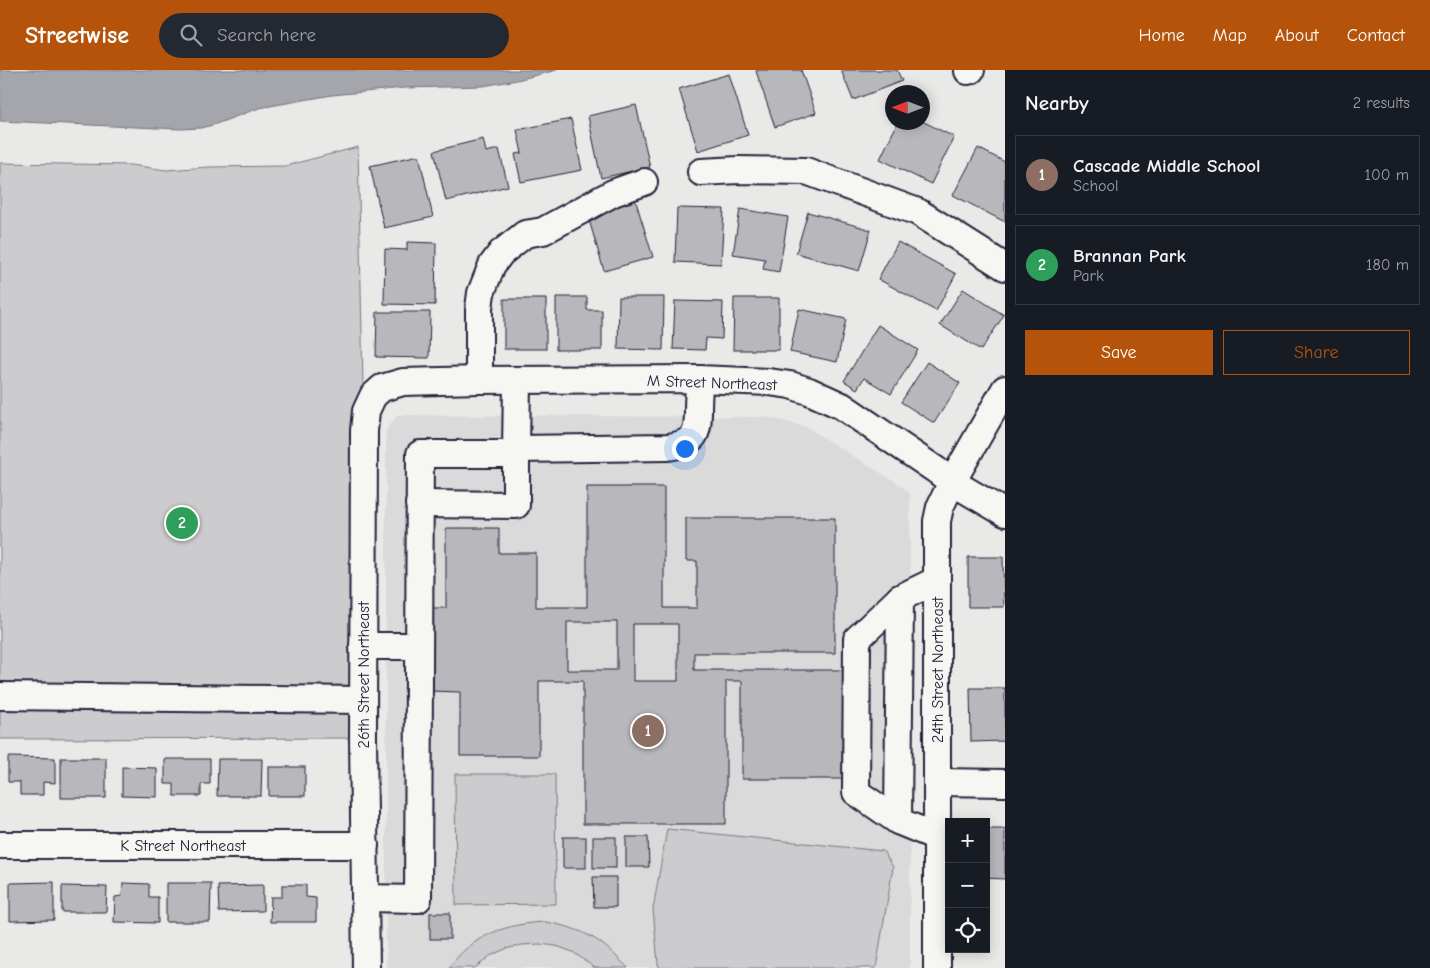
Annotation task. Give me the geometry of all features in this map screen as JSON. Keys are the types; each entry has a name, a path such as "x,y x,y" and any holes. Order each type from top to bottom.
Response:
{"street":[{"path":"701,172 738,170 806,171 918,212 1005,267"},
{"path":"479,380 479,308 486,278 492,265 501,253 525,234 543,231 613,192 644,182"},
{"path":"365,898 418,899 420,454 668,447 680,445 693,438 698,428 699,379"},
{"name":"M Street Northeast","path":"382,388 409,382 479,380 699,379 769,382 790,385 817,394 856,414 952,482 1005,513"},
{"path":"419,504 516,505 517,380"},
{"name":"26th Street Northeast","path":"366,968 363,700 364,424 370,401 382,388"},
{"name":"24th Street Northeast","path":"937,968 937,521 940,506 952,482 1005,389"},
{"path":"937,580 900,598 857,639 856,668 856,792 898,821 937,837"},
{"path":"898,821 900,598"},
{"path":"363,646 419,646"},
{"path":"0,696 363,700"},
{"path":"937,782 1005,782"},
{"name":"K Street Northeast","path":"0,845 365,845"}],"shaded area":[{"path":"0,70 557,70 483,86 404,88 332,95 259,108 201,128 180,129 0,121"},
{"path":"358,147 364,431 363,738 0,739 0,163 131,165 166,170 209,167 285,166"},
{"path":"398,415 767,417 806,427 899,484 910,494 910,968 386,968 386,430"},
{"path":"455,774 555,774 556,904 456,905"},
{"path":"667,829 883,851 893,867 876,968 660,968 658,964 653,909"},
{"path":"546,922 572,928 592,937 628,968 595,968 573,952 556,946 539,944 505,949 490,956 475,968 449,968 468,947 492,933 518,925"}],"building":[{"path":"801,70 816,113 775,127 756,71"},
{"path":"841,70 897,70 902,81 892,85 885,85 885,88 853,100"},
{"path":"729,74 748,135 698,151 679,89"},
{"path":"636,105 650,167 601,178 588,116"},
{"path":"571,119 582,170 521,182 515,154 522,153 517,130"},
{"path":"930,125 954,137 931,184 880,159 894,130 930,130"},
{"path":"483,139 486,152 499,149 508,186 446,201 434,151"},
{"path":"978,148 1005,162 1005,222 953,195"},
{"path":"419,155 433,217 384,228 370,166"},
{"path":"635,199 653,257 604,271 587,213"},
{"path":"677,208 724,209 721,264 675,262"},
{"path":"740,209 788,217 779,272 763,269 765,259 733,254"},
{"path":"808,212 871,230 859,271 796,253"},
{"path":"407,242 436,243 435,305 384,304 385,249 407,250"},
{"path":"898,242 956,274 936,311 878,279"},
{"path":"963,289 1004,315 981,350 940,325"},
{"path":"556,297 587,297 587,310 602,310 602,350 556,350"},
{"path":"619,297 664,297 663,350 618,349"},
{"path":"734,298 779,298 779,350 733,350"},
{"path":"504,299 546,299 546,349 504,349"},
{"path":"675,301 723,302 722,339 706,338 705,350 673,349"},
{"path":"799,309 846,319 837,362 790,352"},
{"path":"377,312 430,312 429,358 376,357"},
{"path":"878,325 918,350 891,394 864,378 857,389 844,381"},
{"path":"927,362 960,383 934,423 901,402"},
{"path":"587,487 664,487 664,608 697,608 697,561 686,561 686,518 835,518 835,653 694,653 694,670 852,670 852,779 742,779 742,681 726,681 726,824 583,824 583,681 539,681 539,756 460,756 460,692 430,691 430,608 446,608 446,528 499,528 499,553 536,553 536,607 587,607","holes":["567,622 617,622 617,670 567,670","633,624 678,624 678,681 633,681"]},
{"path":"968,557 1003,557 1004,607 968,607"},
{"path":"970,688 1005,688 1005,741 971,742"},
{"path":"8,757 55,758 55,783 43,782 43,795 20,795 20,782 8,782"},
{"path":"61,758 106,758 106,798 61,798"},
{"path":"165,759 210,759 210,784 201,784 201,796 174,796 174,784 165,784"},
{"path":"218,759 262,759 261,796 217,796"},
{"path":"122,767 157,768 157,797 122,796"},
{"path":"269,767 305,767 305,796 269,796"},
{"path":"990,829 1005,829 1005,879 990,878"},
{"path":"563,837 586,837 586,868 563,868"},
{"path":"593,837 616,837 616,868 593,868"},
{"path":"626,837 648,837 649,867 626,867"},
{"path":"593,877 616,877 616,907 594,907"},
{"path":"54,882 54,920 10,921 10,883"},
{"path":"123,883 149,884 149,897 158,897 158,923 114,922 115,897 122,896"},
{"path":"166,883 211,883 210,922 166,922"},
{"path":"263,885 263,911 219,912 218,886"},
{"path":"282,885 306,885 306,897 316,898 316,922 270,922 271,897 282,897"},
{"path":"62,886 107,887 106,912 62,912"},
{"path":"430,913 450,913 450,939 430,939"}],"place":[{"name":"Brannan Park","path":"182,523"},
{"name":"Cascade Middle School","path":"648,731"}]}
